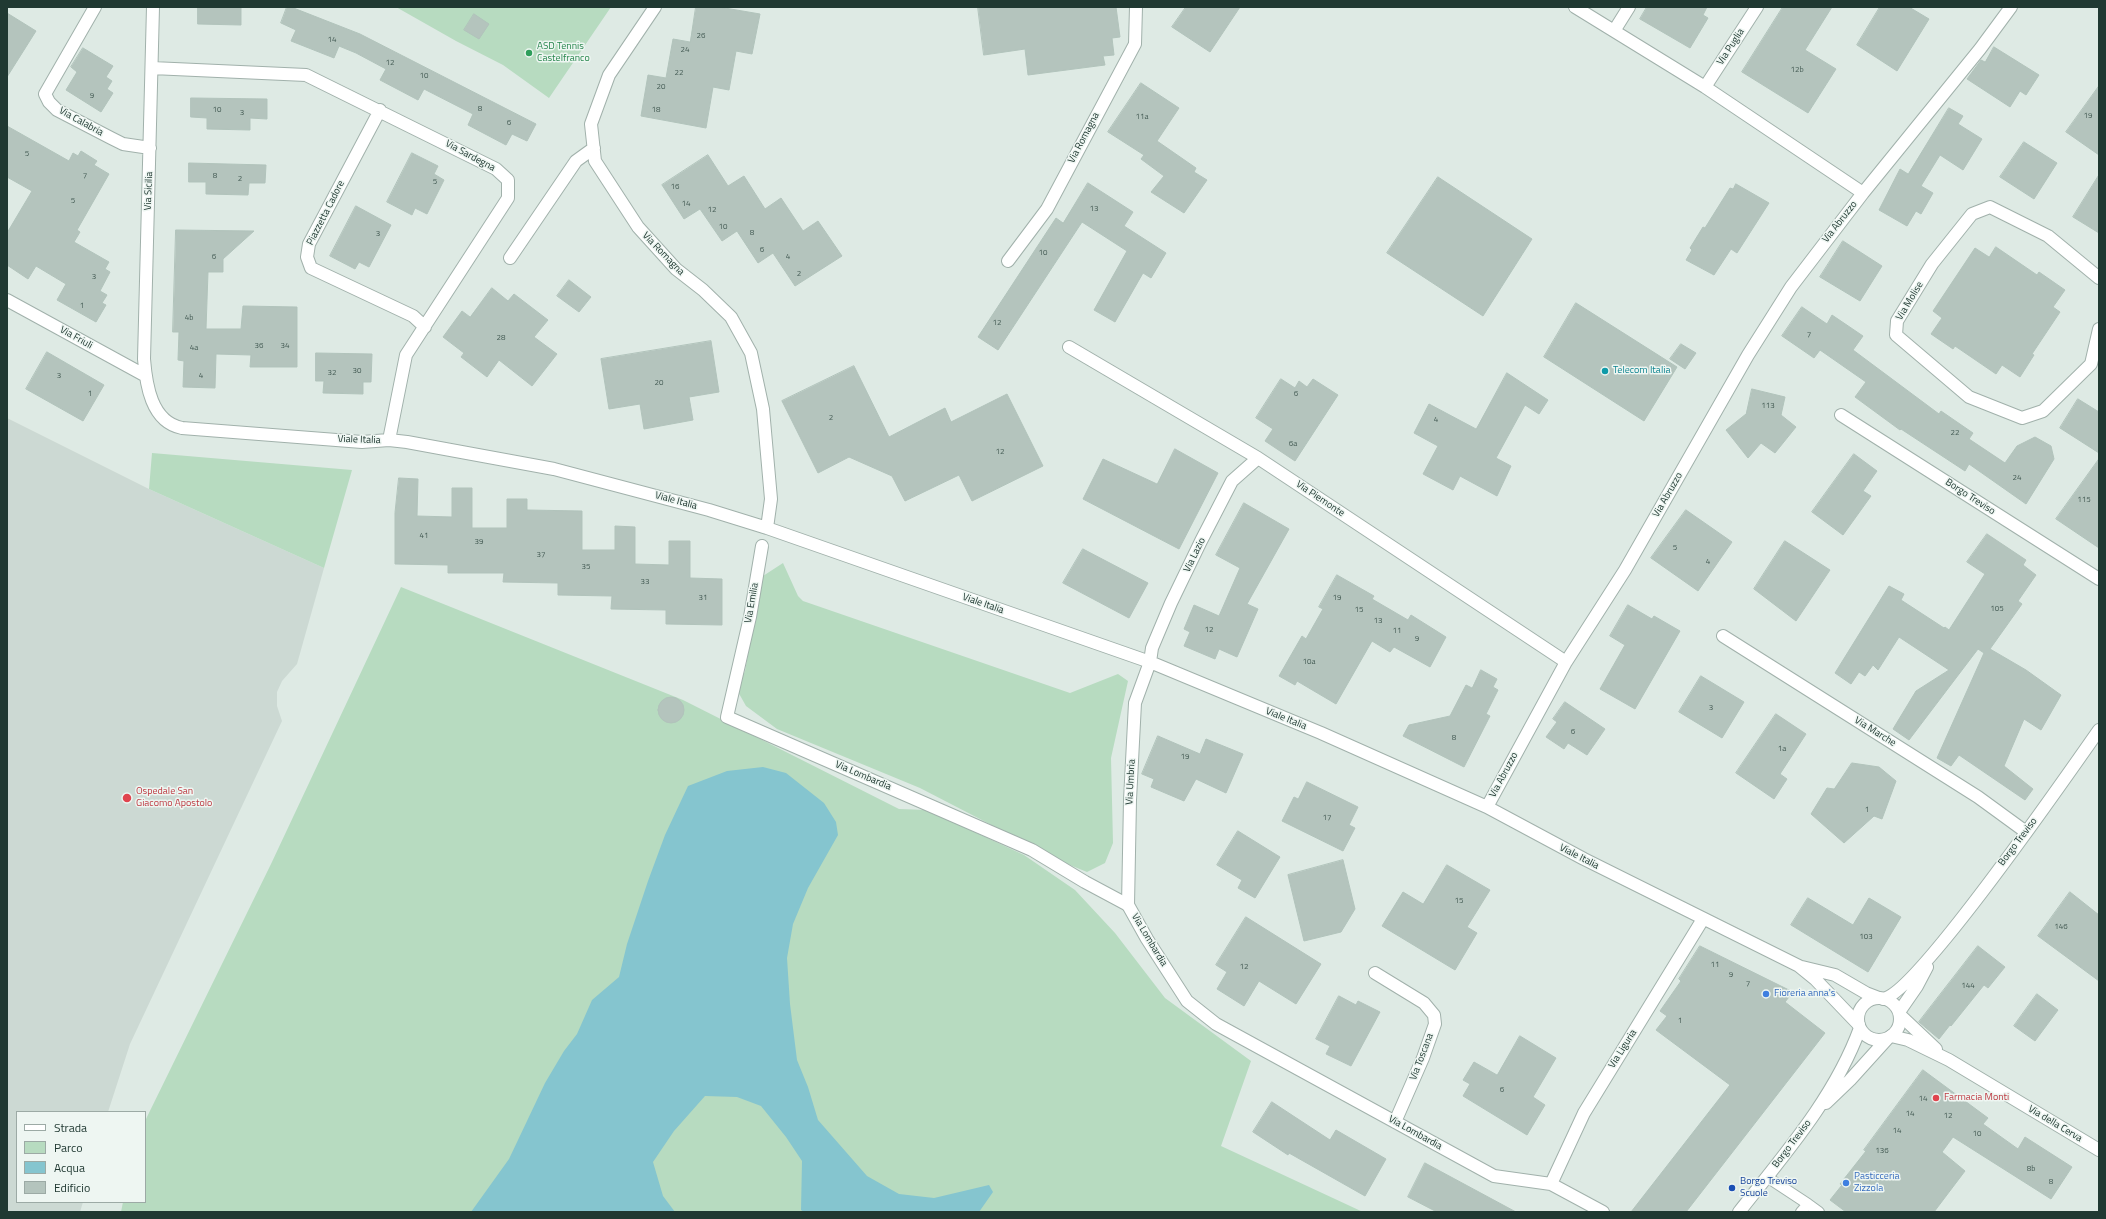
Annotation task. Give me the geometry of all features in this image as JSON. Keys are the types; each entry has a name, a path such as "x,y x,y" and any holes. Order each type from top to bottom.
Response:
{"street":[{"name":"Via Calabria","path":"95,7 45,94 49,102 57,110 111,138 123,144 150,148"},
{"name":"Via Sicilia","path":"146,376 144,334 153,7"},
{"name":"Via Romagna","path":"655,7 608,75 591,124 595,161 638,227 676,269 704,290 731,317 751,353 763,409 772,499 767,528"},
{"name":"Via Romagna","path":"1008,261 1047,209 1135,44 1136,7"},
{"name":"Via Abruzzo","path":"1575,7 1705,87 1863,193"},
{"path":"1614,31 1629,7"},
{"name":"Via Puglia","path":"1705,87 1757,7"},
{"name":"Via Abruzzo","path":"1487,807 1566,662 1624,570 1776,310 1791,287 1863,193 1980,49 2011,7"},
{"name":"Via Sardegna","path":"152,68 306,75 380,110 496,169 508,180 508,198 406,355 389,440"},
{"name":"Piazzetta Cadore","path":"380,110 309,244 307,257 310,268 413,316 425,326"},
{"path":"510,258 576,161 594,148"},
{"name":"Via Molise","path":"2099,278 2048,236 1990,207 1972,214 1932,264 1897,321 1896,335 1969,397 2022,418 2043,411 2095,367 2099,329"},
{"name":"Via Friuli","path":"7,300 146,376"},
{"name":"Via Piemonte","path":"1069,347 1258,458 1566,662"},
{"name":"Viale Italia","path":"146,376 156,409 167,421 177,427 362,442 389,440 554,469 658,496 767,528 1150,662 1321,733 1487,807 1578,856 1799,966 1835,975 1866,993 1881,998"},
{"name":"Borgo Treviso","path":"1841,414 2099,579"},
{"name":"Via Lazio","path":"1150,662 1152,648 1171,603 1232,481 1258,458"},
{"name":"Via Emilia","path":"740,660 750,617 762,546"},
{"name":"Via Marche","path":"1723,636 1978,797 2026,832"},
{"name":"Via Lombardia","path":"740,660 727,717 1032,850 1085,882 1128,905 1147,939 1187,1001 1216,1024 1494,1176 1551,1184 1603,1212"},
{"name":"Via Umbria","path":"1128,905 1130,800 1135,703 1150,662"},
{"name":"Borgo Treviso","path":"1899,1014 1936,952 2026,832 2099,730"},
{"name":"Via Liguria","path":"1551,1184 1584,1114 1703,919"},
{"name":"Borgo Treviso","path":"1881,998 1895,993 1936,952"},
{"name":"Viale Italia","path":"1799,966 1820,983 1860,1026"},
{"name":"Via Toscana","path":"1375,973 1424,1003 1434,1015 1435,1024 1423,1058 1395,1122"},
{"path":"1881,998 1893,1003 1899,1014 1898,1027 1889,1037 1875,1039 1864,1033 1860,1026 1860,1012 1867,1002 1881,998"},
{"name":"Via della Cerva","path":"1899,1014 1949,1060"},
{"name":"Borgo Treviso","path":"1739,1212 1815,1114 1848,1059 1860,1026"},
{"name":"Borgo Treviso","path":"1815,1114 1850,1080 1889,1037"},
{"name":"Via della Cerva","path":"1889,1037 1908,1040 1949,1060 2099,1150"}],"lane":[{"path":"1766,1177 1819,1212"},
{"path":"1801,1212 1808,1204"}],"shaded area":[{"name":"Ospedale San Giacomo Apostolo","path":"7,418 149,489 324,568 297,664 282,681 277,692 277,706 282,721 130,1044 108,1111 16,1111 16,1203 83,1203 80,1212 7,1212"}],"green space":[{"name":"ASD Tennis Castelfranco","path":"396,7 611,7 549,98 503,65 456,41"},
{"path":"152,453 352,470 324,568 149,489"},
{"path":"783,563 798,596 803,601 1070,693 1118,674 1128,681 1111,758 1113,843 1105,863 1087,872 1065,863 920,788 777,729 746,706 737,690 745,671 761,583 763,576"},
{"path":"401,587 683,700 899,809 927,810 1024,855 1075,890 1115,933 1165,998 1251,1061 1221,1146 1363,1212 121,1212 123,1203 146,1203 146,1119 271,864"}],"water":[{"path":"763,767 786,773 824,803 836,822 838,835 808,888 793,924 787,958 790,1004 797,1060 808,1087 818,1120 867,1176 899,1194 934,1198 989,1185 993,1192 979,1212 804,1212 801,1210 802,1161 786,1137 761,1106 737,1097 705,1096 674,1131 653,1162 663,1196 675,1212 471,1212 509,1159 545,1083 564,1051 577,1034 592,1000 619,977 627,944 648,881 665,835 688,786 727,771"}],"building":[{"path":"198,7 241,7 241,25 198,24"},
{"path":"287,7 291,7 360,34 536,124 527,141 512,134 506,145 468,125 473,114 424,89 418,100 380,80 386,69 356,53 339,46 334,58 291,41 296,30 281,23"},
{"path":"696,7 719,7 760,14 752,54 736,51 729,90 713,87 706,128 641,116 648,75 666,78 673,39 690,42"},
{"path":"978,7 1116,7 1120,37 1112,38 1114,55 1103,56 1105,65 1028,75 1025,49 984,55"},
{"path":"1186,7 1240,7 1210,52 1172,27"},
{"path":"1647,7 1707,7 1703,15 1708,18 1690,48 1640,19"},
{"path":"1783,7 1832,7 1805,50 1836,69 1808,113 1742,72"},
{"path":"1880,7 1909,7 1929,19 1897,71 1857,45"},
{"path":"7,13 36,31 7,77"},
{"path":"474,14 489,24 479,39 464,30"},
{"path":"1994,47 2039,75 2026,95 2020,91 2010,107 1967,79 1981,60 1985,62"},
{"path":"83,48 113,66 106,77 112,81 107,89 113,93 101,112 66,90 77,72 71,67"},
{"path":"1141,83 1179,108 1157,141 1196,168 1194,172 1207,180 1184,213 1151,192 1164,176 1141,159 1144,155 1108,132"},
{"path":"2099,86 2099,155 2066,132"},
{"path":"191,98 267,99 267,119 250,118 250,130 207,129 207,118 191,117"},
{"path":"1949,108 1963,116 1958,124 1982,139 1963,170 1940,155 1921,186 1933,193 1921,214 1916,211 1907,226 1879,210 1900,169 1908,174"},
{"path":"7,126 69,161 73,153 78,156 81,151 97,161 94,165 109,174 77,230 80,232 74,242 109,262 105,269 110,272 100,291 107,295 102,303 106,305 96,322 57,300 66,284 36,266 28,279 7,265 7,233 32,191 7,177"},
{"path":"2024,142 2057,163 2034,199 2000,177"},
{"path":"412,153 438,166 434,174 444,180 427,214 415,208 412,215 387,202"},
{"path":"708,155 728,186 744,176 765,209 781,198 803,231 818,221 842,256 795,286 773,253 758,263 737,231 722,241 700,209 684,219 662,185"},
{"path":"189,163 266,165 265,183 249,183 248,195 206,194 206,182 189,182"},
{"path":"2099,175 2099,233 2073,217"},
{"path":"1438,177 1532,239 1483,316 1387,253"},
{"path":"1088,183 1133,212 1124,226 1166,253 1151,278 1143,273 1115,322 1094,310 1127,251 1082,222 998,350 978,337 1056,218 1063,223"},
{"path":"1736,184 1769,203 1737,253 1731,249 1714,275 1686,260 1692,250 1690,248 1703,227 1705,228 1730,188 1733,189"},
{"path":"356,206 391,225 369,267 359,262 355,269 330,256"},
{"path":"176,230 254,231 223,259 223,272 208,272 206,329 241,329 243,306 297,307 297,367 250,367 251,355 216,354 215,388 183,387 184,361 178,360 179,332 173,332"},
{"path":"1843,241 1882,266 1860,301 1820,277"},
{"path":"1996,247 2037,275 2039,272 2065,290 2053,307 2060,312 2032,354 2034,355 2020,377 2002,365 1996,374 1955,346 1953,349 1931,334 1942,318 1933,311 1975,248 1989,257"},
{"path":"569,280 591,297 579,312 557,296"},
{"path":"492,288 508,301 514,294 548,320 534,337 557,354 532,386 499,360 487,377 461,357 464,353 443,337 462,311 470,317"},
{"name":"Telecom Italia","path":"1576,303 1677,367 1644,421 1544,357"},
{"path":"1802,307 1827,324 1832,315 1863,336 1853,350 1939,414 1941,411 1973,433 1969,439 2005,463 2017,446 2035,437 2051,446 2054,459 2026,504 1969,464 1965,471 1901,429 1900,430 1855,397 1866,382 1820,350 1814,358 1782,336"},
{"path":"711,341 719,392 689,397 693,420 644,429 640,404 609,409 601,359"},
{"name":"Telecom Italia","path":"1681,344 1696,353 1685,369 1670,359"},
{"path":"47,352 104,385 83,421 26,389"},
{"path":"316,353 372,354 371,382 363,382 363,394 323,393 324,381 316,381"},
{"path":"854,366 889,437 945,408 951,422 1007,394 1043,466 972,501 959,475 905,501 892,476 849,457 818,473 782,401"},
{"path":"1507,373 1548,400 1539,414 1525,405 1496,458 1511,466 1497,496 1460,476 1453,490 1423,474 1438,446 1414,433 1429,404 1476,429"},
{"path":"1281,379 1295,388 1299,381 1307,387 1313,379 1338,395 1295,461 1265,441 1273,429 1256,418"},
{"path":"1752,389 1785,397 1781,415 1796,427 1775,453 1761,443 1748,458 1726,430 1746,414"},
{"path":"2078,399 2099,412 2099,453 2060,428"},
{"path":"1175,449 1218,473 1179,549 1083,499 1103,459 1157,484"},
{"path":"1854,454 1877,471 1863,491 1871,496 1843,535 1812,512"},
{"path":"2099,459 2099,548 2056,519"},
{"path":"399,478 418,479 417,516 452,517 452,488 472,488 472,528 507,528 507,499 527,499 527,510 582,511 582,550 615,550 615,526 635,527 635,564 669,565 669,541 690,541 690,578 722,579 722,625 666,624 666,610 611,609 612,596 558,595 558,583 503,582 504,573 448,573 448,565 395,564 395,513"},
{"path":"1244,503 1289,529 1247,604 1258,609 1237,657 1219,649 1215,659 1184,646 1190,632 1184,629 1194,605 1219,616 1240,568 1216,555"},
{"path":"1686,510 1732,542 1698,591 1651,558"},
{"path":"1987,534 2026,560 2023,565 2036,575 2018,601 2022,604 1990,649 2026,670 2061,695 2041,730 2024,719 2004,766 2033,789 2025,800 1959,755 1951,766 1937,758 1984,653 1978,649 1909,740 1893,729 1916,691 1949,670 1899,637 1878,670 1873,665 1865,676 1859,672 1851,684 1835,673 1889,586 1904,594 1901,600 1949,630 1985,574 1967,562"},
{"path":"1785,541 1830,570 1796,621 1754,589"},
{"path":"1083,549 1148,583 1129,618 1063,583"},
{"path":"1337,575 1374,596 1372,599 1408,620 1411,615 1446,637 1430,667 1394,647 1390,652 1372,641 1336,704 1297,681 1295,685 1279,676 1302,636 1306,639 1323,609 1319,607"},
{"path":"1628,605 1652,619 1654,616 1680,631 1635,709 1600,689 1625,645 1610,636"},
{"path":"1481,670 1497,679 1493,687 1498,690 1486,714 1490,716 1464,767 1403,736 1409,725 1450,716 1466,685 1472,688"},
{"path":"1701,676 1744,702 1722,738 1679,712"},
{"path":"671,697 680,701 684,710 680,719 671,723 662,719 658,710 662,701"},
{"path":"1565,702 1605,729 1587,755 1568,743 1564,749 1546,737 1557,722 1553,719"},
{"path":"1776,714 1806,734 1780,774 1787,779 1774,799 1736,773"},
{"path":"1158,736 1200,754 1206,739 1243,754 1226,793 1196,779 1184,801 1151,787 1154,779 1142,774"},
{"path":"1852,763 1879,767 1896,781 1882,819 1874,816 1844,843 1811,814 1827,788 1834,789"},
{"path":"1307,782 1358,807 1349,825 1355,828 1343,851 1282,821 1294,797 1298,799"},
{"path":"1238,831 1280,857 1255,898 1238,888 1242,880 1217,865"},
{"path":"1343,860 1355,909 1341,932 1304,941 1288,875"},
{"path":"1447,865 1490,890 1467,927 1477,933 1455,970 1382,926 1403,892 1423,904"},
{"path":"2070,892 2099,915 2099,981 2038,936"},
{"path":"1808,898 1853,925 1869,898 1901,917 1868,972 1791,925"},
{"path":"1246,917 1321,964 1296,1004 1259,981 1244,1006 1217,989 1227,972 1216,965"},
{"path":"1700,946 1793,992 1785,1002 1825,1033 1686,1212 1631,1212 1730,1085 1656,1030 1667,1016 1660,1011 1681,981 1679,979"},
{"path":"1978,946 2005,967 1988,988 1984,985 1939,1039 1919,1022"},
{"path":"2037,994 2058,1010 2035,1041 2014,1026"},
{"path":"1339,996 1356,1005 1358,1001 1380,1012 1351,1066 1326,1054 1330,1046 1316,1039"},
{"path":"1520,1036 1556,1058 1533,1097 1545,1105 1527,1135 1463,1096 1470,1084 1463,1080 1474,1062 1497,1075"},
{"path":"1923,1070 1988,1118 1983,1124 2018,1149 2025,1137 2072,1167 2051,1199 1953,1137 1942,1152 1965,1171 1934,1212 1846,1212 1830,1200 1842,1185 1840,1184 1866,1151 1864,1150"},
{"path":"1272,1102 1330,1140 1336,1130 1386,1159 1365,1196 1289,1153 1288,1155 1253,1132"},
{"path":"1425,1163 1516,1212 1437,1212 1408,1197"}],"place":[{"name":"ASD Tennis Castelfranco","path":"529,53"},
{"name":"Telecom Italia","path":"1605,371"},
{"name":"Ospedale San Giacomo Apostolo","path":"127,798"},
{"name":"Fioreria anna's","path":"1766,994"},
{"name":"Farmacia Monti","path":"1936,1098"},
{"name":"Pasticceria Zizzola","path":"1846,1183"},
{"name":"Borgo Treviso Scuole","path":"1732,1188"}]}
